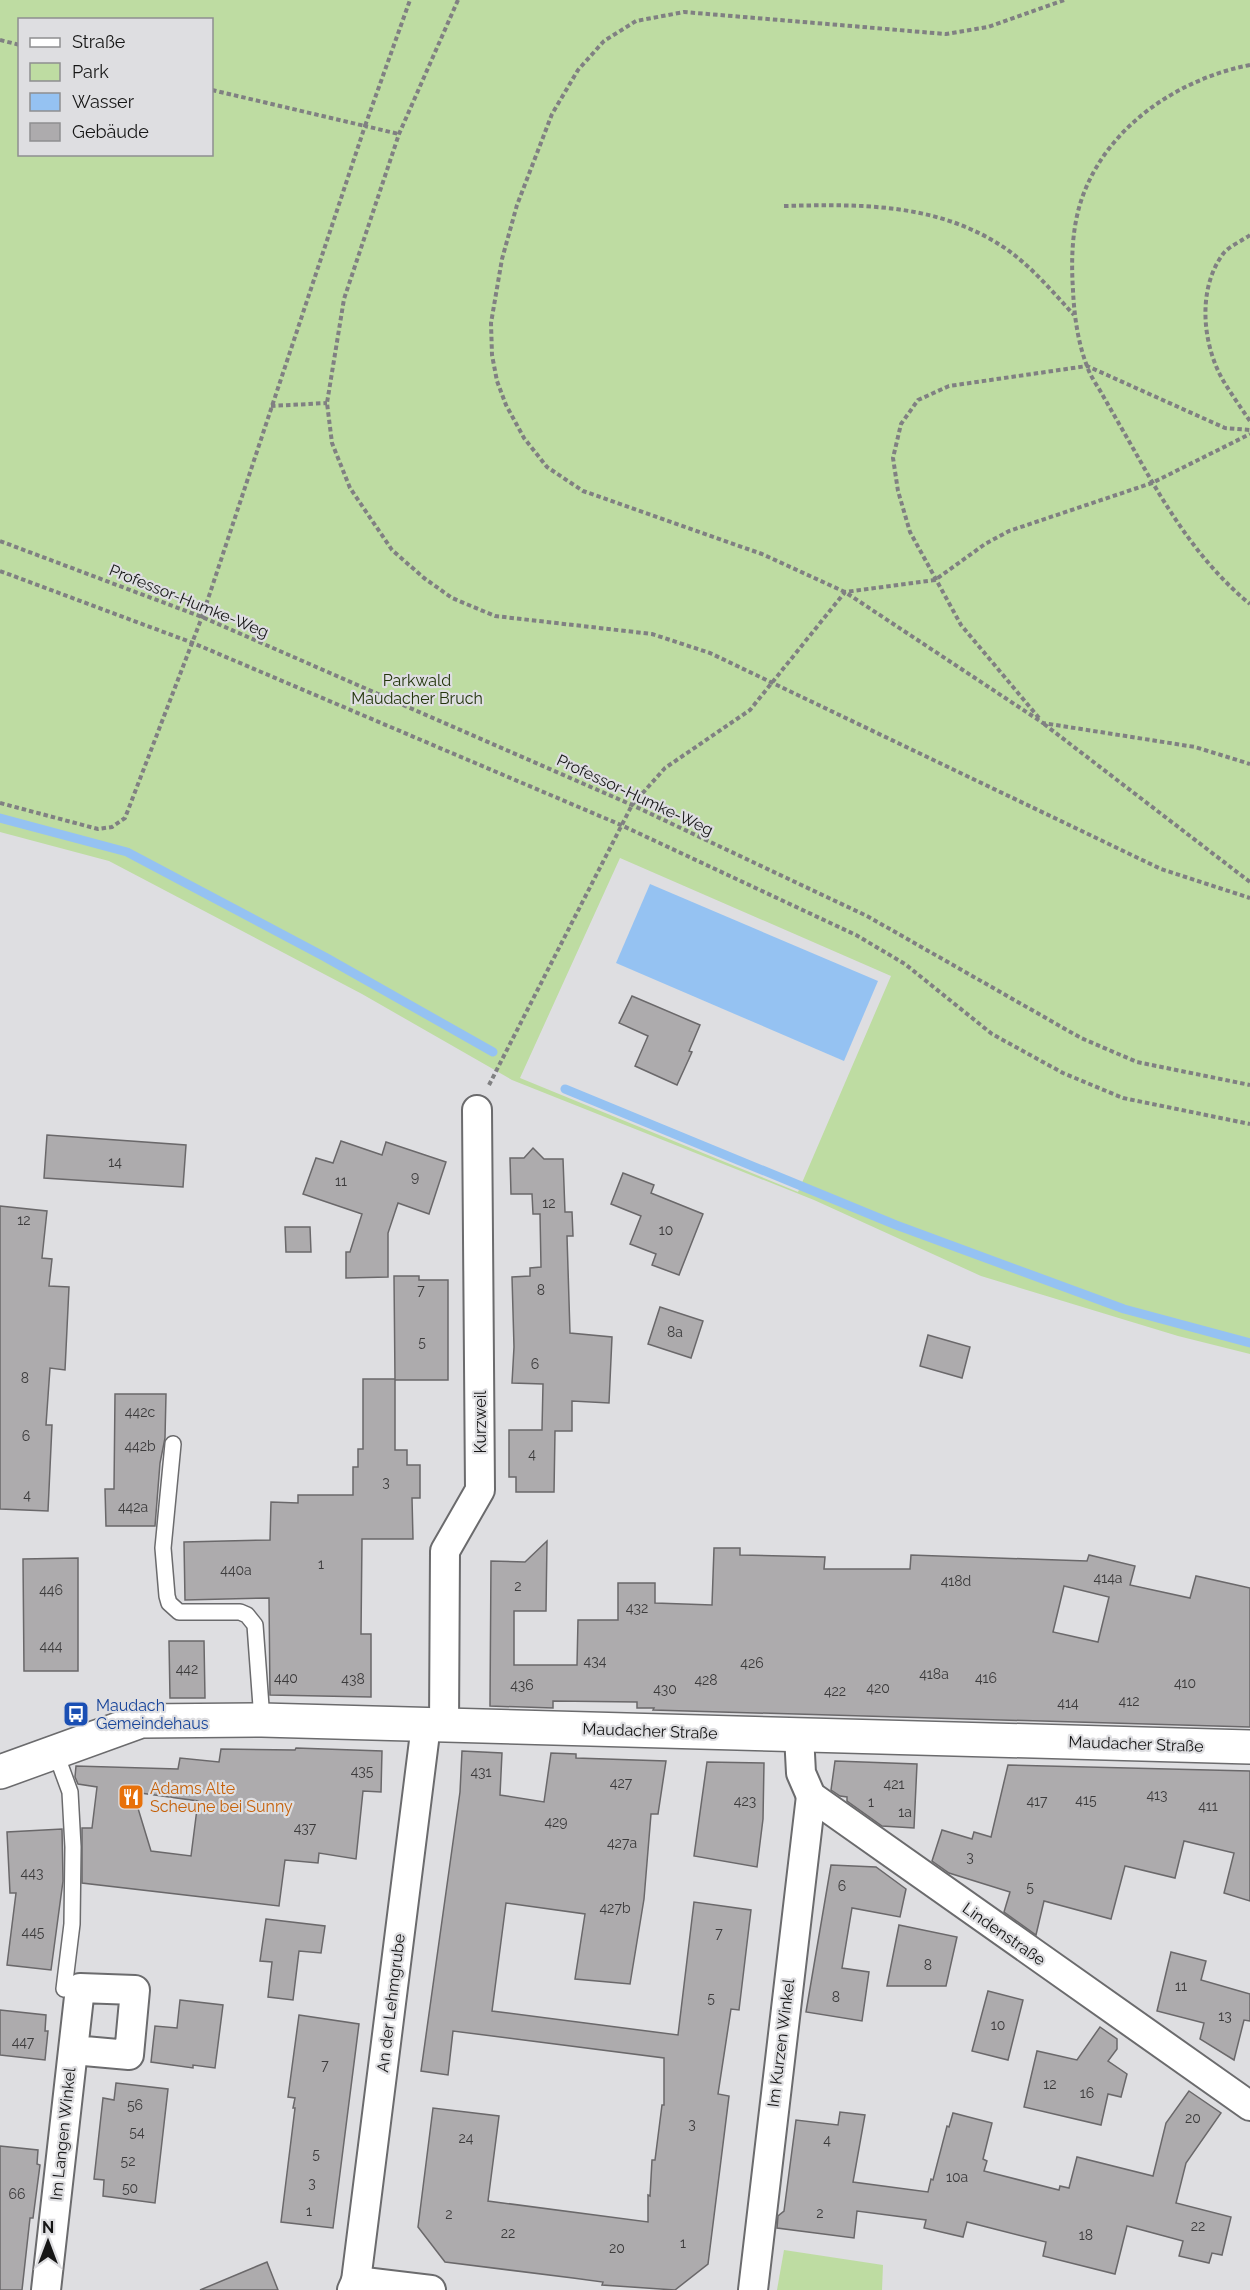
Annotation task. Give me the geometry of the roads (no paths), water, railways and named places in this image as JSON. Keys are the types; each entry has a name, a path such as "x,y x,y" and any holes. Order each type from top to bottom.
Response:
{"street":[{"name":"Kurzweil","path":"435,1725 445,1551 480,1490 477,1110"},
{"name":"Maudacher Straße","path":"0,1772 141,1721 262,1720 1250,1747"},
{"name":"An der Lehmgrube","path":"354,2285 435,1725"},
{"path":"799,1735 801,1773 811,1796"},
{"name":"Lindenstraße","path":"811,1796 1250,2106"},
{"name":"Im Kurzen Winkel","path":"753,2290 811,1796"},
{"name":"Im Langen Winkel","path":"46,2290 73,2050"},
{"path":"354,2285 431,2290"}],"lane":[{"path":"173,1444 163,1548 169,1603 179,1612 240,1612 247,1615 255,1625 262,1720"},
{"path":"55,1751 70,1792 73,1847 72,1924 64,1989"}],"water":[{"path":"650,884 878,981 844,1061 616,963"}],"waterway":[{"path":"0,818 127,852 325,957 493,1052"},
{"path":"565,1089 896,1225 1124,1309 1250,1343"}],"place":[{"name":"Maudach Gemeindehaus","path":"76,1714"},
{"name":"Adams Alte Scheune bei Sunny","path":"131,1797"}],"park label":[{"name":"Parkwald Maudacher Bruch","path":"417,689"}]}
